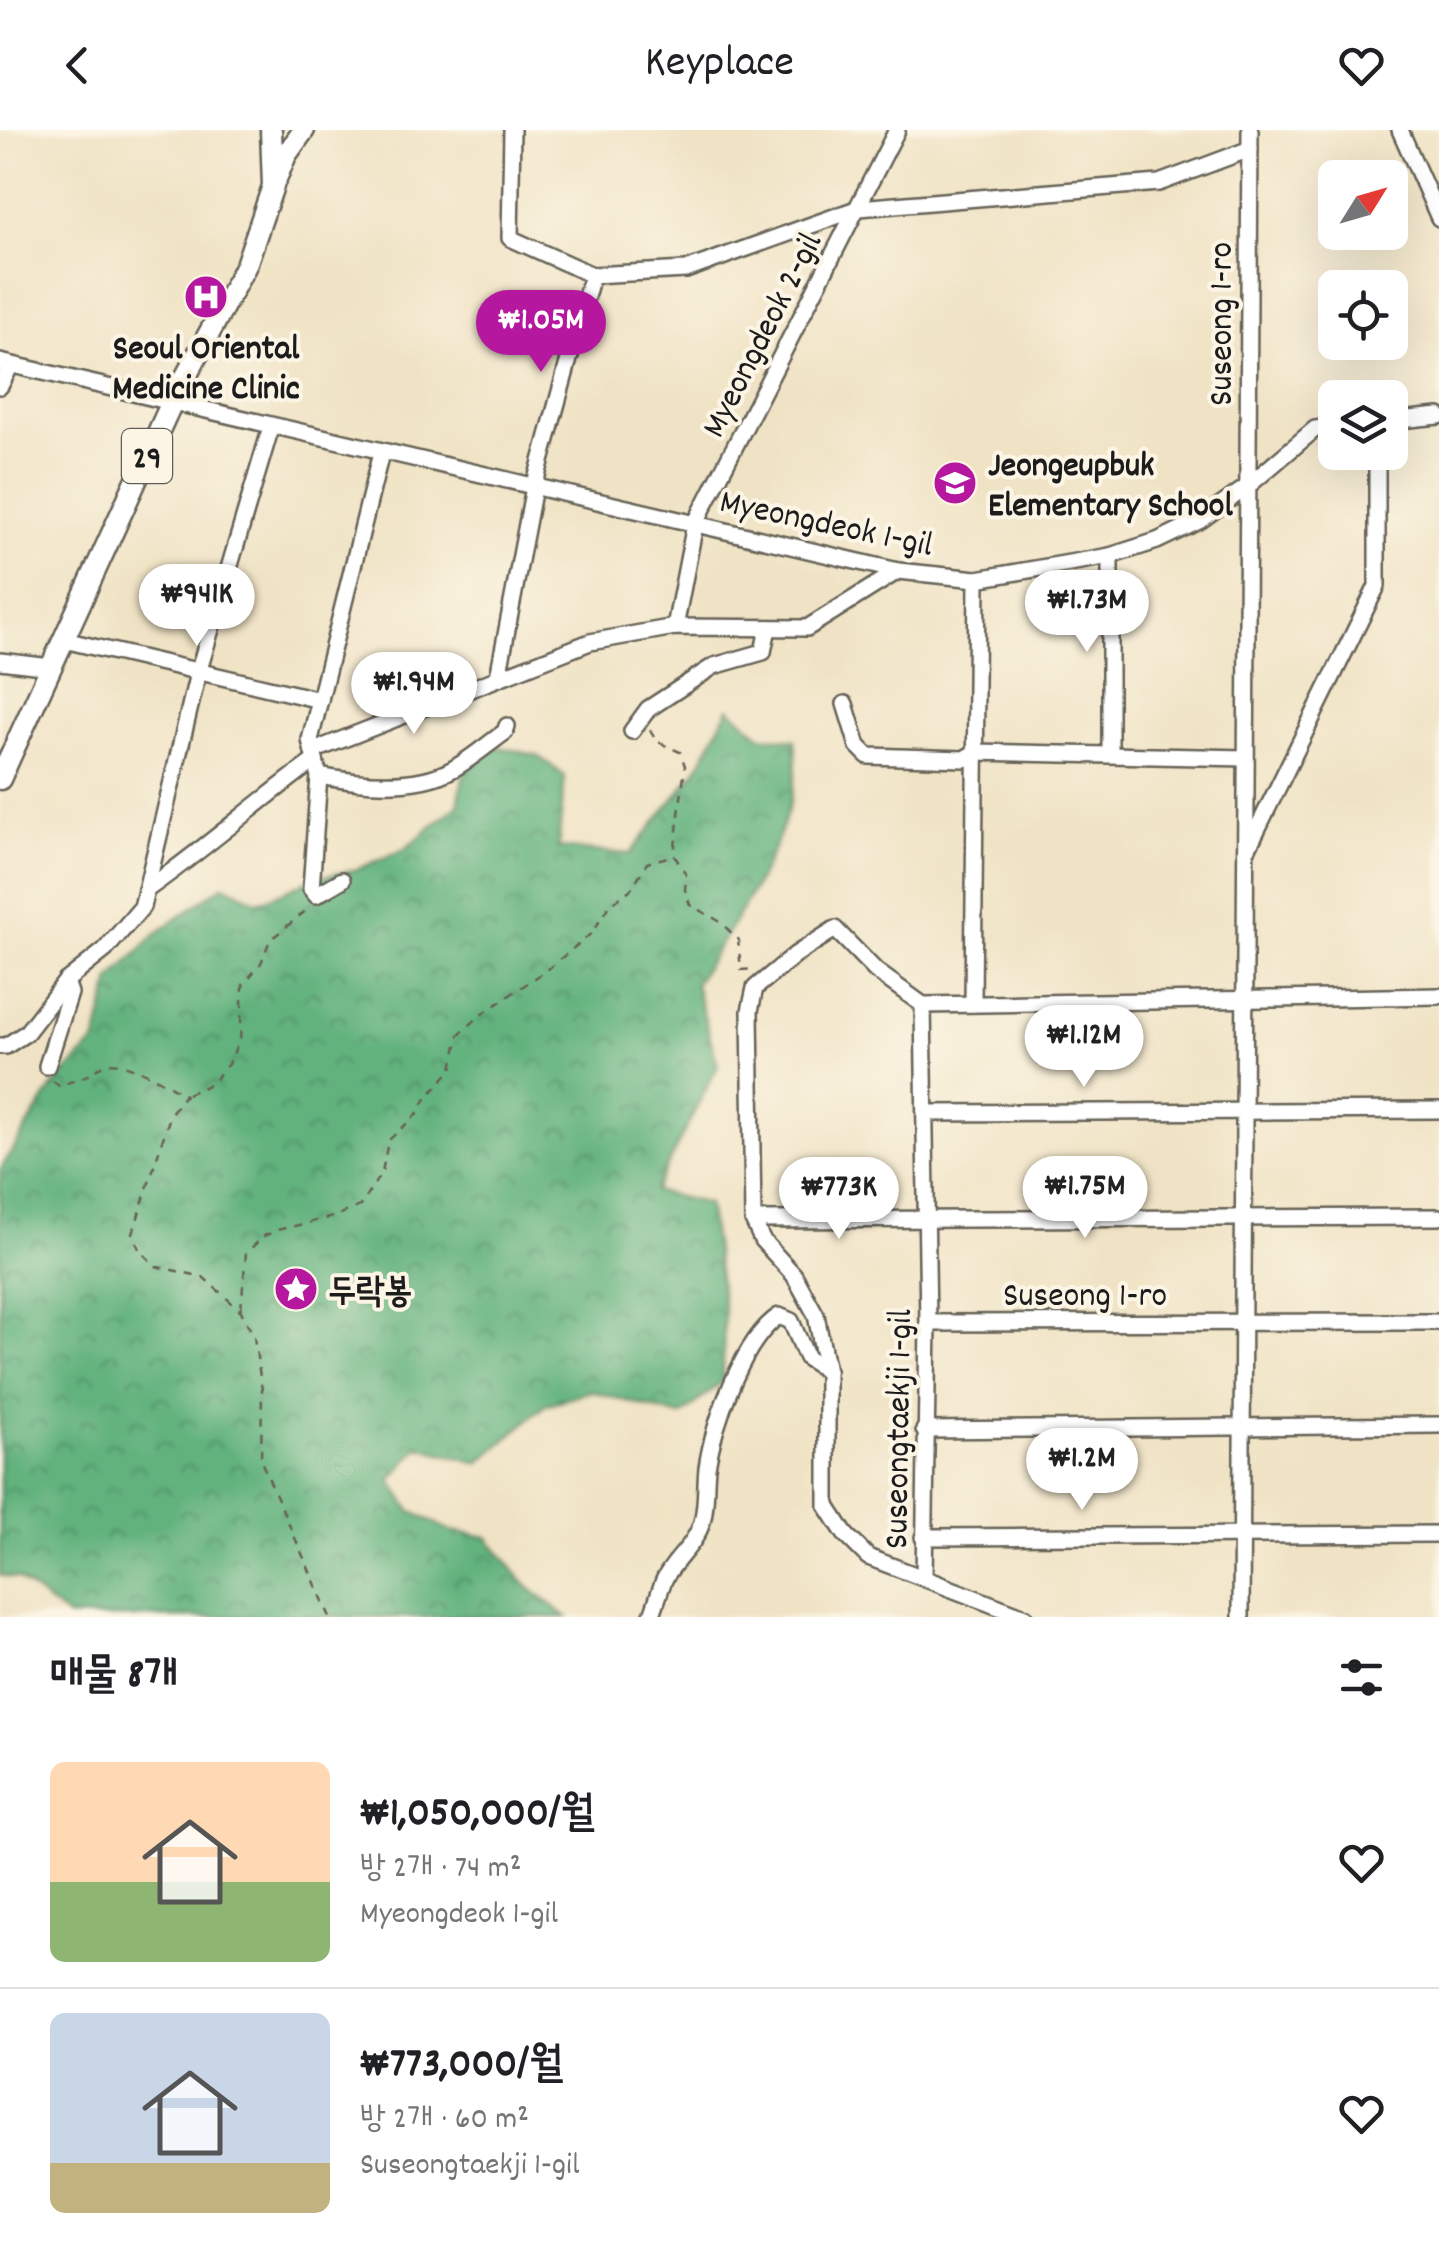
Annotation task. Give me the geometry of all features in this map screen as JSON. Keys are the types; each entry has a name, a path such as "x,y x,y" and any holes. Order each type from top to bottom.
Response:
{"main road":[{"name":"29","path":"0,779 172,402 246,265 273,186 271,130"},
{"path":"273,186 286,155 304,130"}],"street":[{"path":"512,130 510,238 592,274 686,270 859,208 1159,184 1250,149"},
{"name":"Myeongdeok 2-gil","path":"676,627 695,524 897,130"},
{"name":"Suseong 1-ro","path":"1240,1617 1250,130"},
{"path":"1400,130 1439,218"},
{"path":"498,678 534,487 592,274"},
{"path":"0,386 6,363"},
{"name":"Myeongdeok 1-gil","path":"6,363 898,571 977,578 1110,556 1157,541 1201,520 1318,429"},
{"path":"1408,419 1439,416"},
{"path":"0,1046 26,1033 66,981 105,950 142,907 198,673 271,427"},
{"path":"342,880 316,895 310,889 316,762 310,740 381,453"},
{"path":"1246,853 1377,586 1377,470"},
{"path":"1110,556 1110,753"},
{"path":"146,890 209,847 257,803 316,762 498,678 590,642 676,627 807,628 898,571"},
{"path":"972,1004 977,578"},
{"path":"632,732 644,714 714,666 764,652 768,628"},
{"path":"64,640 320,700"},
{"path":"0,661 52,667"},
{"path":"845,704 858,746 868,756 964,759 976,752 1246,758"},
{"path":"316,762 362,782 418,780 451,770 505,732 507,726"},
{"path":"1439,996 923,1005 876,971 835,929 755,988 750,1011 752,1220 1439,1217"},
{"path":"46,1066 70,993 66,981"},
{"name":"Suseongtaekji 1-gil","path":"923,1005 928,1323 924,1578"},
{"path":"924,1113 1439,1110"},
{"name":"Suseongtaekji 1-gil","path":"752,1220 762,1240 794,1276 816,1315 826,1370 827,1506 845,1534 868,1556 1025,1617"},
{"path":"651,1617 665,1577 696,1538 707,1494 707,1467 723,1411 740,1364 764,1326 779,1316 791,1322 807,1358 826,1370"},
{"name":"Suseong 1-ro","path":"928,1323 1439,1322"},
{"path":"924,1430 1439,1425"},
{"path":"923,1537 1439,1534"}],"path":[{"path":"644,714 656,741 680,752 685,766 674,855 686,874 685,890 690,904 719,921 738,939 741,970 766,964"},
{"path":"241,1310 246,1253 277,1230 333,1218 360,1206 382,1172 388,1141 417,1114 452,1068 460,1034 592,932 608,907 631,889 647,863 674,855"},
{"path":"316,895 306,912 270,940 261,963 243,984 240,1040 228,1064 211,1084 186,1095 171,1113 132,1233 139,1249 155,1266 203,1277 241,1310 254,1337 262,1390 261,1460 330,1617"},
{"path":"46,1066 45,1074 59,1086 104,1064 127,1064 186,1095"}],"green space":[{"path":"729,708 761,736 795,740 795,772 790,804 765,868 695,984 718,1066 654,1191 708,1204 724,1310 723,1381 681,1416 591,1391 545,1405 479,1463 419,1447 391,1480 411,1511 451,1531 487,1537 528,1587 567,1617 68,1617 18,1579 0,1575 0,1170 54,1085 96,1041 111,980 158,932 224,885 259,902 315,878 358,869 405,849 458,805 465,766 496,746 538,756 565,776 558,848 630,854 698,768"}],"place":[{"name":"Seoul Oriental Medicine Clinic","path":"206,297"},
{"name":"Jeongeupbuk Elementary School","path":"955,483"},
{"name":"두락봉","path":"296,1289"}]}
